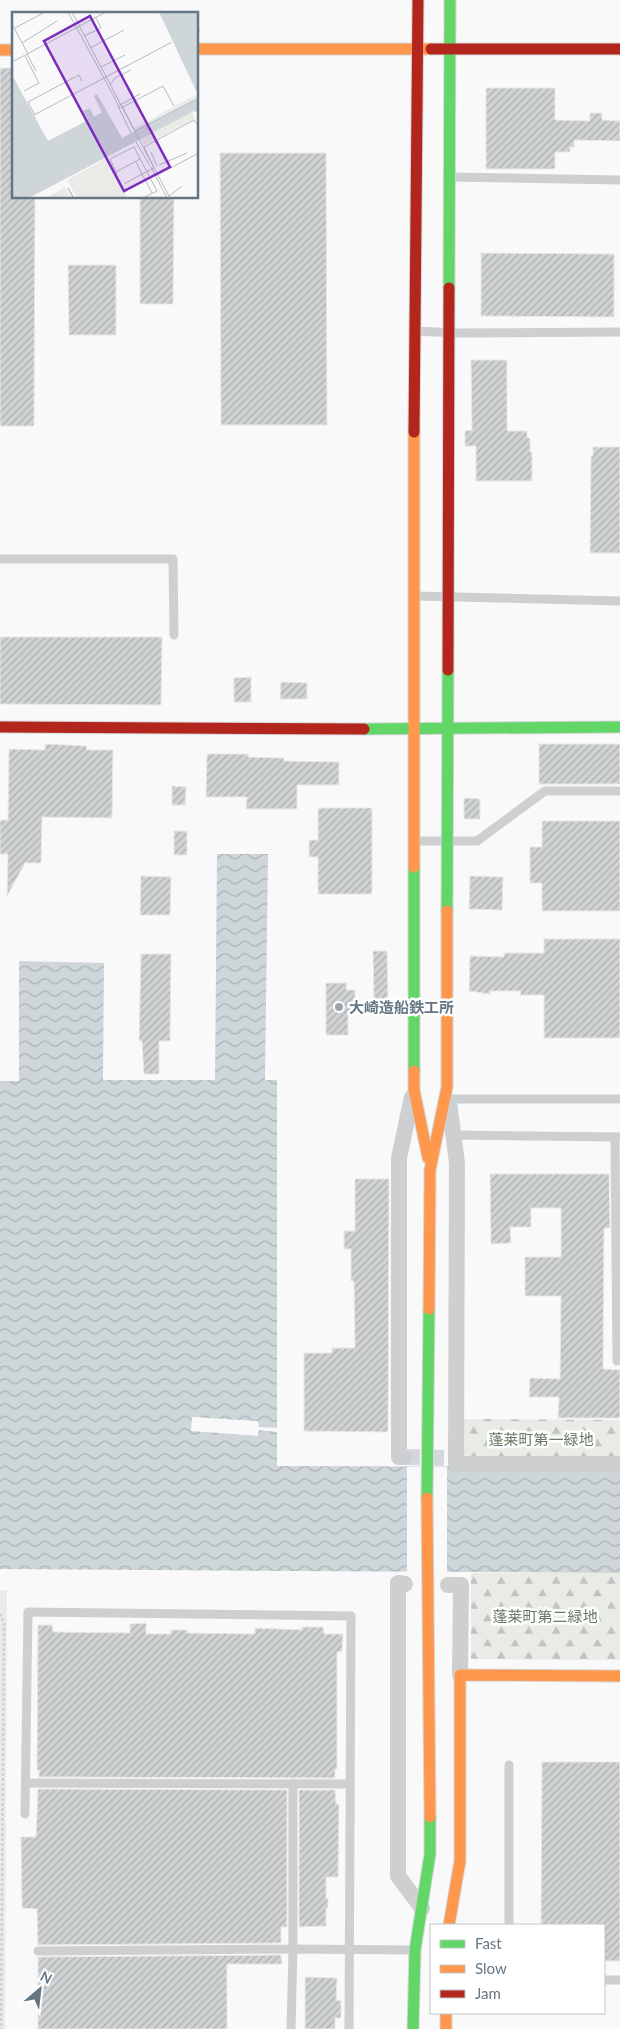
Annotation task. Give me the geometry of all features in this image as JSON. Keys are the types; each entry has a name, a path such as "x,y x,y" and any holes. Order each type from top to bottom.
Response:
{"street":[{"path":"413,2029 422,1908 430,1854 427,1467 430,1170 414,1090 413,596 418,0"},
{"path":"430,1170 445,1135 446,1095 450,0"},
{"path":"199,49 620,49"},
{"path":"0,727 413,728 620,726"},
{"path":"404,1457 399,1457 399,1158 414,1090"},
{"path":"445,1135 457,1163 452,1458 456,1464 620,1464"},
{"path":"405,1584 398,1583 398,1876 422,1908"},
{"path":"448,1585 461,1585 460,1860 449,1924"},
{"path":"460,1675 620,1676"},
{"path":"430,1854 436,1890"},
{"path":"439,1908 442,1924"},
{"path":"446,2014 446,2029"}],"lane":[{"path":"450,177 620,180"},
{"path":"414,331 449,333 620,332"},
{"path":"0,559 173,559 174,635"},
{"path":"413,596 620,601"},
{"path":"414,841 477,841 545,791 620,791"},
{"path":"446,1095 620,1099"},
{"path":"423,1134 618,1137 617,1361"},
{"path":"25,1814 28,1612 351,1616 349,2029"},
{"path":"509,1765 509,1924"},
{"path":"26,1782 350,1784"},
{"path":"291,2029 293,1784"},
{"path":"38,1951 419,1950"},
{"path":"605,1980 620,1980"}],"path":[{"path":"0,1614 4,1623 1,2029"}],"green space":[{"name":"蓬莱町第一緑地","path":"462,1419 620,1420 620,1459 463,1456"},
{"name":"蓬莱町第二緑地","path":"471,1573 620,1573 620,1660 471,1659"},
{"path":"0,1590 7,1590 5,2029 0,2029"}],"water":[{"path":"217,854 268,854 265,1080 277,1080 277,1428 259,1427 258,1421 192,1417 191,1431 258,1436 259,1430 277,1432 277,1466 620,1467 620,1573 0,1569 0,1081 19,1081 19,961 104,963 103,1080 215,1080"}],"pier":[{"path":"407,1467 447,1467 447,1573 407,1572"}],"building":[{"path":"0,68 12,68 12,199 35,199 34,426 0,426"},
{"path":"486,88 555,88 555,120 590,121 590,113 602,113 602,120 620,121 620,141 574,140 574,147 570,147 570,152 555,152 555,169 486,169"},
{"path":"220,153 326,153 327,425 221,425"},
{"path":"140,199 174,199 173,304 140,304"},
{"path":"481,253 614,254 614,317 481,316"},
{"path":"68,265 116,265 116,335 69,335"},
{"path":"471,360 507,360 507,431 527,431 527,438 530,438 530,452 532,452 532,481 476,481 476,446 465,446 465,431 472,430"},
{"path":"593,447 620,447 620,553 590,553 591,456 593,456"},
{"path":"0,637 162,637 161,705 0,704"},
{"path":"251,677 251,702 234,702 234,678"},
{"path":"281,682 307,683 307,699 280,699"},
{"path":"45,744 86,746 87,750 113,750 112,818 42,817 41,863 25,863 7,896 8,854 0,854 0,820 8,820 9,749 45,750"},
{"path":"539,744 620,744 620,784 539,784"},
{"path":"207,754 248,754 248,757 284,758 284,761 339,762 339,785 297,785 297,809 246,809 247,797 206,797"},
{"path":"172,786 186,787 185,805 172,805"},
{"path":"464,798 480,799 480,819 464,819"},
{"path":"318,808 372,808 372,894 318,894 318,857 309,857 309,840 318,840"},
{"path":"542,821 620,821 620,911 542,911 542,883 530,883 530,847 542,847"},
{"path":"174,831 187,831 187,855 174,855"},
{"path":"141,876 171,877 170,915 140,915"},
{"path":"470,876 503,877 502,910 469,909"},
{"path":"544,939 620,939 620,1038 544,1038 544,995 520,995 521,991 490,991 490,994 469,991 470,956 504,957 504,953 544,953"},
{"path":"373,951 387,951 388,1000 374,999"},
{"path":"141,954 171,954 170,1041 159,1041 159,1074 144,1074 142,1041 139,1041"},
{"path":"326,983 347,983 346,990 355,990 355,1013 348,1013 348,1035 326,1035"},
{"path":"490,1174 609,1174 610,1228 604,1228 603,1369 620,1370 620,1418 558,1418 559,1397 529,1397 530,1378 560,1379 561,1296 525,1296 525,1257 561,1257 561,1208 531,1208 531,1227 510,1227 511,1243 491,1244"},
{"path":"355,1179 389,1179 388,1432 304,1431 304,1353 332,1353 332,1348 355,1348 354,1281 351,1281 351,1249 344,1249 344,1231 355,1231"},
{"path":"146,1623 146,1634 171,1634 171,1630 187,1630 187,1633 255,1634 255,1628 302,1630 302,1627 323,1627 324,1634 343,1634 342,1651 337,1652 337,1769 335,1769 335,1778 39,1777 39,1770 37,1770 38,1625 52,1625 53,1632 130,1633 130,1624"},
{"path":"542,1762 620,1762 620,1961 605,1961 605,1924 541,1924"},
{"path":"38,1789 287,1790 287,1927 281,1927 281,1943 38,1945 37,1909 22,1908 21,1837 36,1837"},
{"path":"299,1790 335,1790 336,1804 339,1804 338,1877 326,1877 328,1908 326,1908 326,1926 299,1927"},
{"path":"281,1955 282,1964 227,1964 227,2029 38,2029 38,1957"},
{"path":"305,1977 337,1978 336,2000 341,2001 341,2018 335,2018 335,2029 305,2029"}],"tunnel":[{"path":"404,1457 448,1458"}],"traffic: fast":[{"path":"449,288 450,0"},
{"path":"447,911 448,670"},
{"path":"364,729 620,727"},
{"path":"414,867 414,1071"},
{"path":"427,1498 429,1309"},
{"path":"413,2029 415,1950 430,1854 430,1817"}],"traffic: slow":[{"path":"199,49 431,49"},
{"path":"0,50 12,50"},
{"path":"414,432 414,867"},
{"path":"429,1309 430,1170 447,1087 447,911"},
{"path":"414,1071 414,1090 428,1158"},
{"path":"427,1498 430,1817"},
{"path":"449,1924 460,1861 460,1675 620,1676"},
{"path":"446,2014 446,2029"}],"traffic: jam":[{"path":"414,432 418,0"},
{"path":"431,49 620,49"},
{"path":"448,670 449,288"},
{"path":"0,727 364,729"}],"place":[{"name":"大崎造船鉄工所","path":"339,1007"}]}
